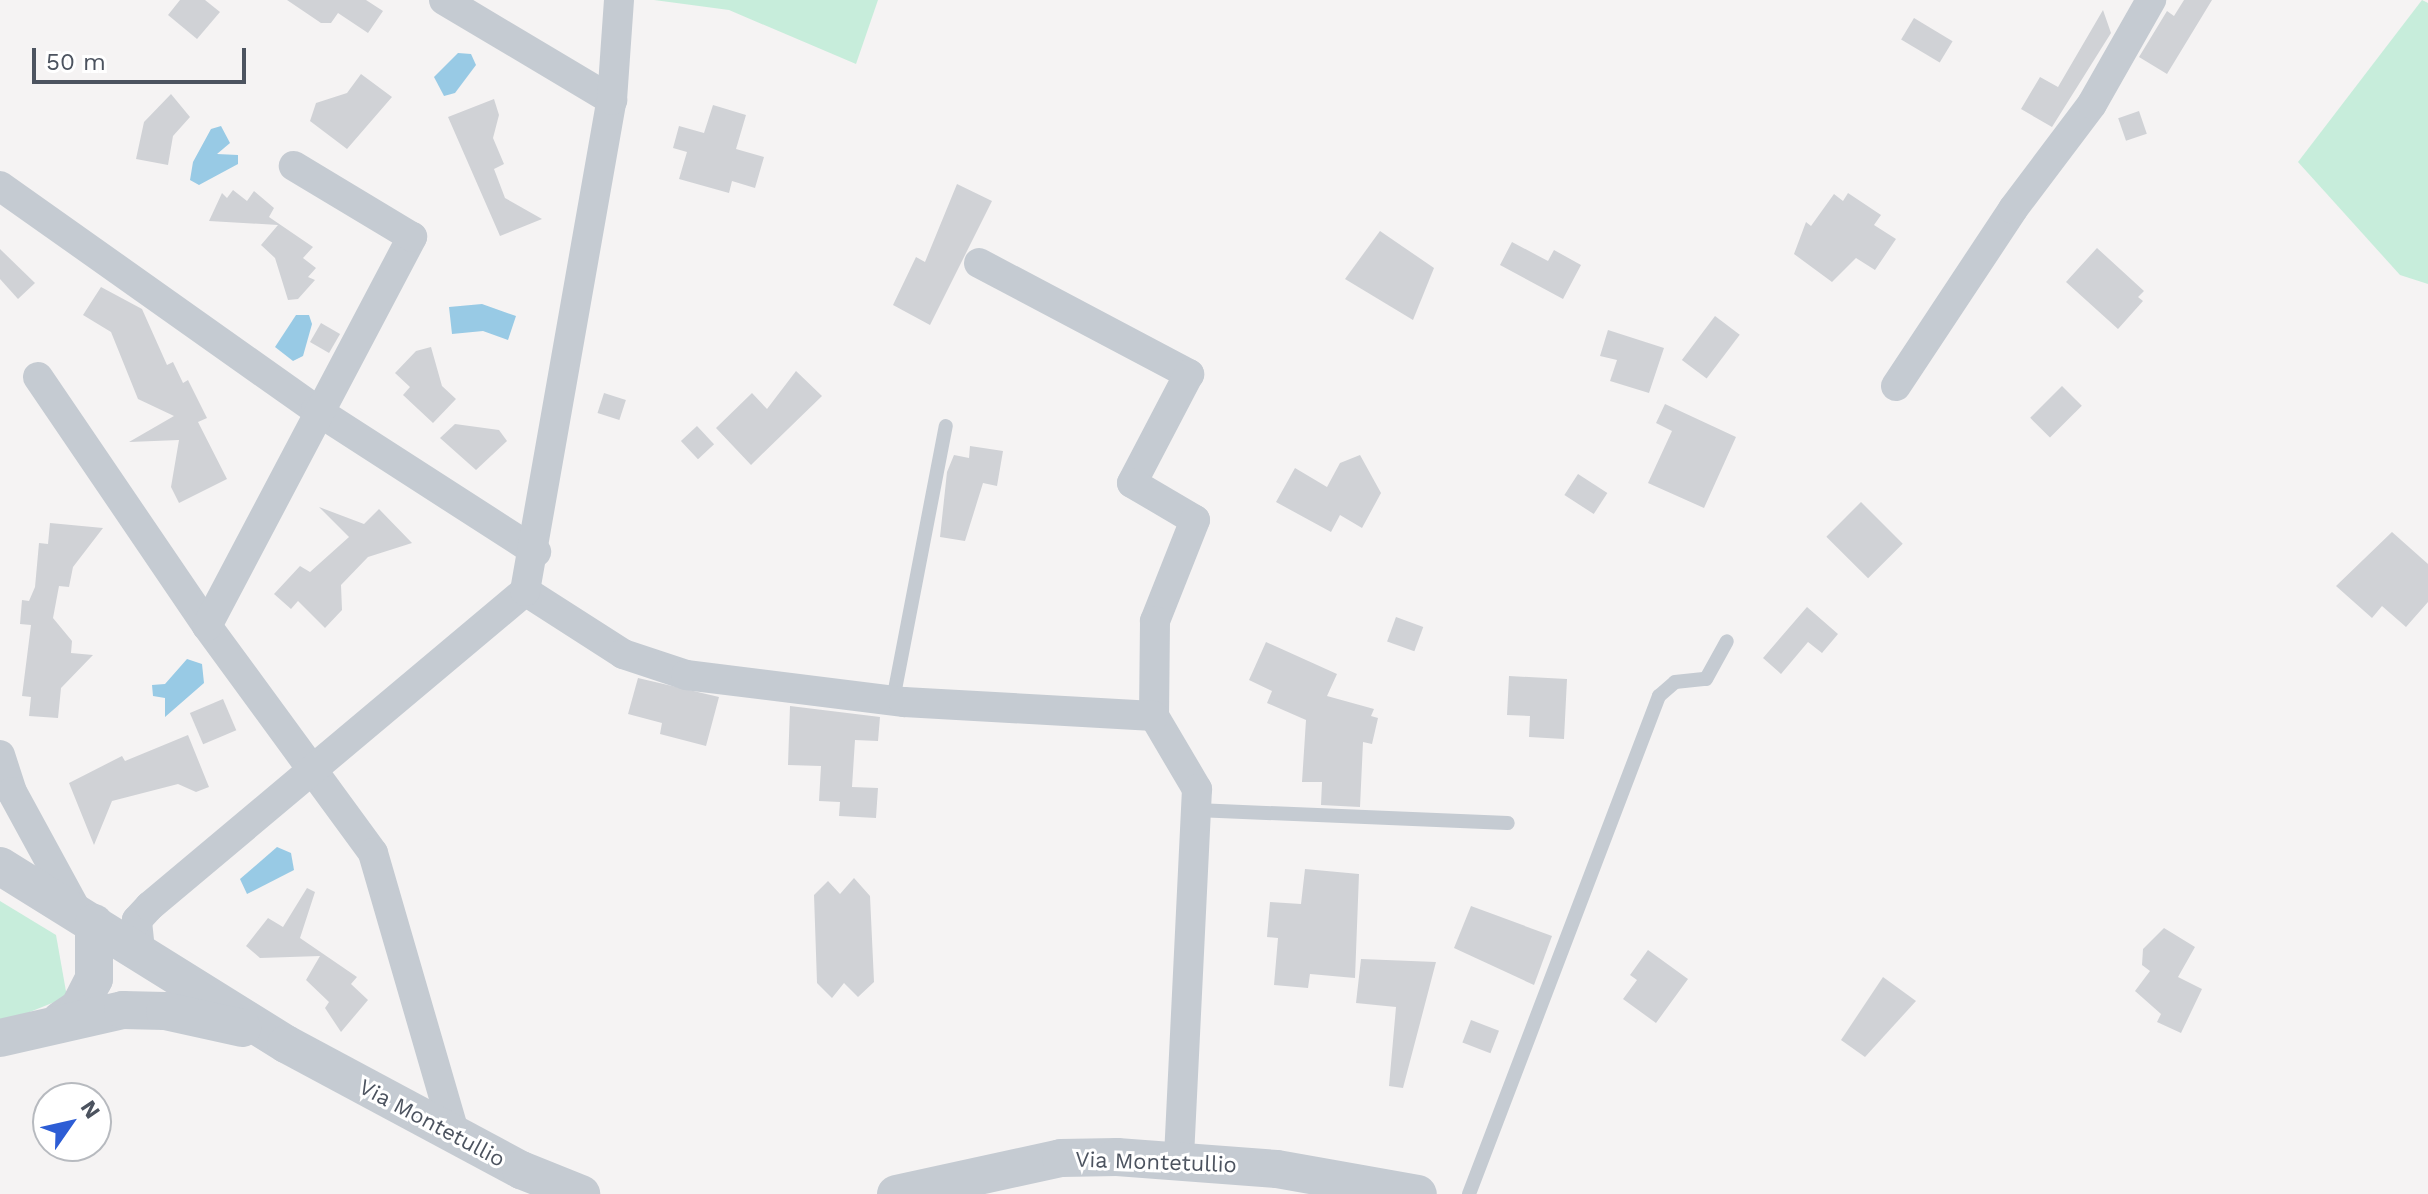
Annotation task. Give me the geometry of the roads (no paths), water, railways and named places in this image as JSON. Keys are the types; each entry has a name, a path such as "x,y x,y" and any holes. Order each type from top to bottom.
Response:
{"street":[{"path":"444,0 612,100"},
{"path":"123,1010 147,986 137,920 150,906 315,771 525,591 536,552 612,100 619,0"},
{"path":"1896,386 2013,209 2092,104 2151,0"},
{"path":"207,626 316,410 412,237 294,166"},
{"path":"0,186 316,410 536,552"},
{"path":"979,263 1189,374 1132,483 1195,520 1155,621 1154,716 1197,789 1179,1158"},
{"path":"38,377 207,626 373,853 455,1136"},
{"path":"525,591 623,654 686,675 893,700 1154,716"},
{"path":"0,755 12,792 107,949 112,999 123,1010"},
{"path":"0,866 140,950 286,1044"},
{"path":"86,918 150,906"},
{"path":"61,1020 79,1008 94,979 86,918"},
{"path":"0,1038 61,1020 123,1010 208,1017 286,1044"},
{"name":"Via Montetullio","path":"286,1044 455,1136 581,1194"},
{"name":"Via Montetullio","path":"896,1194 1061,1158 1179,1158 1418,1194"}],"lane":[{"path":"893,700 946,426"},
{"path":"1469,1194 1659,696 1675,682 1706,679 1727,641"},
{"path":"1196,810 1508,823"}],"water":[{"path":"458,53 471,54 476,65 455,93 444,96 434,77"},
{"path":"221,126 230,143 217,154 238,155 238,164 199,185 190,180 193,162 211,129"},
{"path":"482,304 516,316 508,340 483,331 452,334 449,307"},
{"path":"296,315 309,315 312,324 303,356 293,361 275,347"},
{"path":"187,659 202,664 204,683 165,717 165,698 153,696 152,685 165,684"},
{"path":"277,847 291,853 294,870 247,894 240,879"}]}
